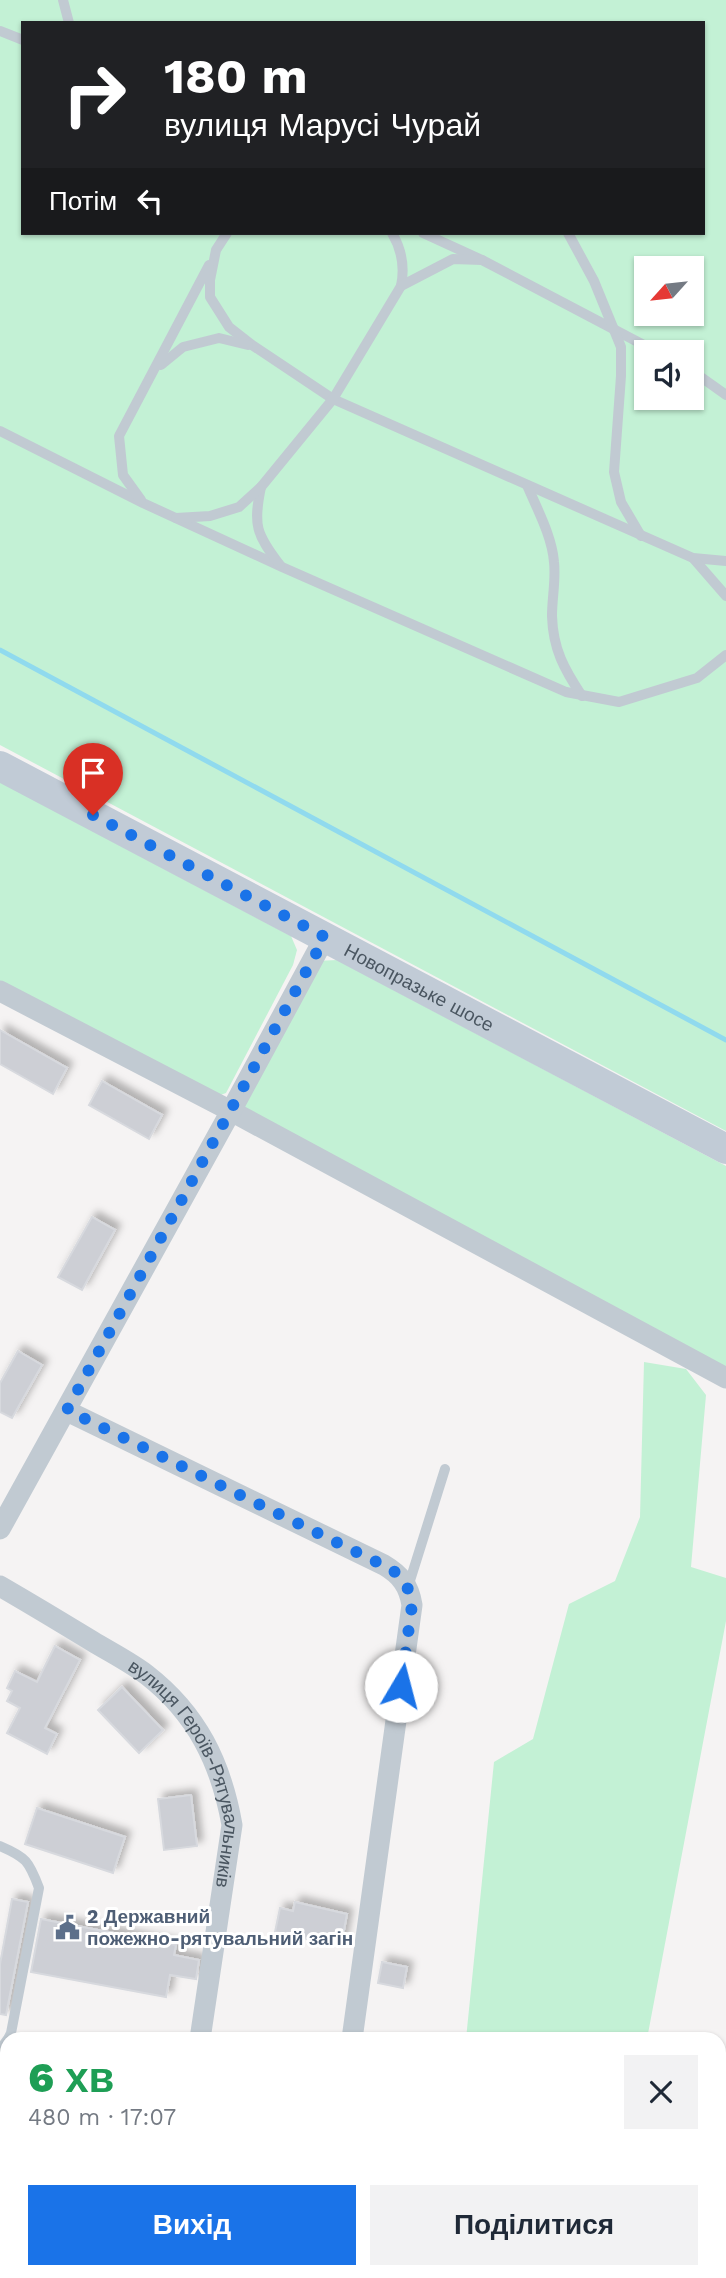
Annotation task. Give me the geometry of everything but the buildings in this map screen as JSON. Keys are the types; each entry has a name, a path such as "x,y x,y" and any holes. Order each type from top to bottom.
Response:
{"main road":[{"name":"Новопразьке шосе","path":"0,766 726,1149"}],"street":[{"path":"0,1529 232,1111 325,937"},
{"path":"0,991 232,1111 726,1378"},
{"path":"67,1410 383,1565 400,1577 407,1588 412,1605 353,2032"},
{"name":"вулиця Героїв-Рятувальників","path":"0,1586 145,1674 168,1693 188,1715 218,1767 227,1795 232,1825 201,2032"}],"lane":[{"path":"63,0 68,21"},
{"path":"0,32 21,39"},
{"path":"143,503 123,475 119,436 226,235"},
{"path":"175,518 210,516 239,507 261,487 333,399 401,286 404,270 393,235"},
{"path":"427,235 482,260 635,340"},
{"path":"569,235 594,281 621,347 614,472 621,502 641,536"},
{"path":"216,250 210,280 210,297 229,327 333,399 693,558 726,561"},
{"path":"401,286 453,259 482,260"},
{"path":"156,369 183,347 219,338 252,345"},
{"path":"704,379 726,395"},
{"path":"0,431 143,503 282,568 566,692 619,702 697,678 726,654"},
{"path":"527,485 546,529 554,561 552,617 555,643 563,668 582,696"},
{"path":"261,487 256,512 259,533 282,568"},
{"path":"693,558 726,596"},
{"path":"407,1588 444,1469"},
{"path":"0,1846 22,1855 33,1871 39,1888 11,2032"}],"green space":[{"path":"0,0 726,0 726,1131 0,745"},
{"path":"0,782 291,936 297,950 293,965 226,1093 212,1098 0,986"},
{"path":"337,960 726,1166 726,1371 240,1108 316,961"},
{"path":"644,1362 686,1369 706,1395 691,1567 726,1578 726,1621 648,2032 467,2032 494,1762 533,1739 569,1604 615,1581 640,1517"}],"waterway":[{"path":"0,650 726,1040"}],"place":[{"name":"2 Державний пожежно-рятувальний загін","path":"67,1927"}],"route":[{"path":"93,815 325,937 67,1410 393,1570 407,1586 412,1605 401,1686"}]}
